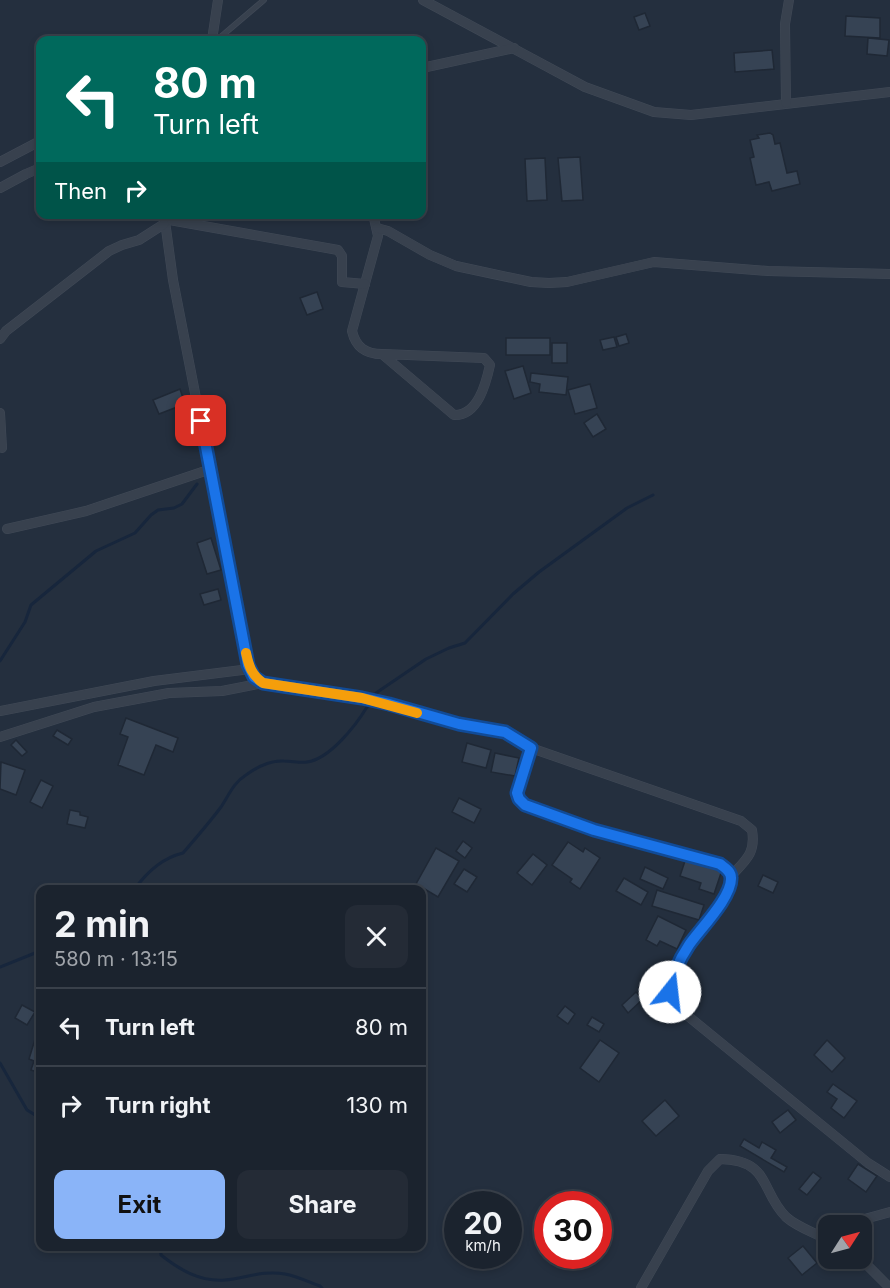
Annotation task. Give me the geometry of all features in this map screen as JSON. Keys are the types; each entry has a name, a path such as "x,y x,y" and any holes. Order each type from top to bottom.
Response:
{"street":[{"path":"213,36 218,0"},
{"path":"423,0 585,87 654,112 691,115 890,92"},
{"path":"786,103 785,24 789,0"},
{"path":"426,67 514,48"},
{"path":"0,162 36,143"},
{"path":"0,188 36,170"},
{"path":"164,219 338,250 342,256 342,282 365,284"},
{"path":"0,339 6,331 109,251 139,240 164,219"},
{"path":"164,219 250,669 254,677 263,683"},
{"path":"374,219 378,236 352,331 354,338 364,351 382,354 484,358 490,365 486,387 465,413 454,415 382,354"},
{"path":"377,228 388,231 430,255 456,266 531,282 567,282 654,262 768,271 890,274"},
{"path":"0,414 2,448"},
{"path":"7,529 86,511 211,469"},
{"path":"0,711 154,681 250,669"},
{"path":"0,737 94,707 168,693 222,691 263,683 362,698 433,717 505,732 531,748 741,821 752,830 754,842 749,857 731,876"},
{"path":"531,748 517,793 525,805 594,830 720,864 728,870 731,876 730,885 719,906 689,945 676,967 670,992 675,1002 683,1012 818,1123 868,1163 890,1177"},
{"path":"641,1288 708,1171 720,1159 736,1160 763,1176 774,1199 787,1217 818,1234"},
{"path":"872,1217 890,1212"},
{"path":"871,1269 890,1288"}],"lane":[{"path":"222,36 264,0"}],"building":[{"path":"645,13 650,26 639,30 634,17"},
{"path":"846,16 880,18 880,38 845,36"},
{"path":"868,38 889,40 887,56 867,54"},
{"path":"772,50 774,69 735,72 734,53"},
{"path":"770,133 773,135 775,144 780,143 787,173 797,171 800,184 772,191 769,182 756,185 750,158 754,157 750,140 759,138 757,135"},
{"path":"580,157 583,200 562,201 558,158"},
{"path":"545,158 547,200 527,201 525,159"},
{"path":"317,292 323,309 307,315 300,298"},
{"path":"626,334 629,343 619,346 616,337"},
{"path":"614,337 617,347 603,350 600,340"},
{"path":"506,338 550,338 550,355 506,355"},
{"path":"552,343 567,343 567,363 552,363"},
{"path":"523,366 531,393 514,399 505,371"},
{"path":"531,373 568,377 566,395 539,392 540,384 530,382"},
{"path":"590,384 597,408 575,414 568,390"},
{"path":"180,389 185,404 159,414 153,400"},
{"path":"597,414 606,429 593,437 584,423"},
{"path":"211,538 221,570 207,574 197,543"},
{"path":"218,589 221,600 204,605 200,594"},
{"path":"126,718 178,738 173,752 156,745 144,775 118,765 128,737 120,734"},
{"path":"57,730 72,739 68,745 53,736"},
{"path":"16,740 27,752 22,756 11,745"},
{"path":"467,743 491,750 486,768 462,762"},
{"path":"495,753 519,758 515,776 491,772"},
{"path":"1,762 25,770 16,795 0,789"},
{"path":"41,780 53,786 42,808 30,802"},
{"path":"459,798 481,809 474,823 452,812"},
{"path":"70,810 88,817 85,828 67,824"},
{"path":"463,841 472,848 465,858 456,851"},
{"path":"568,842 583,852 585,848 600,858 580,889 570,882 572,879 552,865"},
{"path":"436,848 459,861 438,897 426,890 426,885 416,884"},
{"path":"533,854 547,865 532,885 517,873"},
{"path":"687,855 723,867 714,894 699,889 701,883 680,876"},
{"path":"645,867 668,878 663,889 640,879"},
{"path":"464,869 477,877 467,892 454,884"},
{"path":"763,875 778,882 773,893 758,886"},
{"path":"624,878 648,892 641,905 616,891"},
{"path":"657,890 704,905 699,920 652,906"},
{"path":"658,916 686,930 677,949 660,941 657,946 646,940"},
{"path":"636,992 643,999 628,1013 622,1005"},
{"path":"22,1005 35,1012 27,1025 15,1018"},
{"path":"565,1006 575,1014 568,1024 557,1016"},
{"path":"592,1017 604,1024 599,1032 587,1025"},
{"path":"36,1036 36,1072 31,1070 34,1061 29,1059"},
{"path":"600,1040 619,1053 599,1082 580,1068"},
{"path":"827,1040 845,1058 832,1072 814,1055"},
{"path":"833,1084 857,1101 844,1118 831,1108 837,1099 827,1092"},
{"path":"665,1100 679,1116 656,1136 642,1121"},
{"path":"788,1110 796,1120 780,1133 772,1122"},
{"path":"744,1139 759,1148 762,1142 776,1150 771,1158 787,1167 784,1172 740,1146"},
{"path":"858,1164 877,1176 866,1192 848,1179"},
{"path":"813,1172 821,1178 807,1195 799,1189"},
{"path":"803,1246 817,1263 802,1275 788,1258"}],"waterway":[{"path":"0,661 25,622 31,605 96,551 135,533 158,510 174,508 182,504 197,484"},
{"path":"376,693 426,659 465,643 513,594 539,572 627,508 653,495"},
{"path":"138,885 155,867 168,858 183,853 221,807 234,785 242,778 269,763 307,762 325,755 349,732 367,707"},
{"path":"0,967 36,953"},
{"path":"0,1063 27,1110 36,1116"},
{"path":"161,1251 161,1255 176,1266 207,1279 225,1280 277,1273 289,1275 322,1288"}],"slow traffic":[{"path":"246,653 248,665 254,677 263,683 362,698 417,713"}],"route":[{"path":"201,421 248,665 254,677 263,683 362,698 459,724 505,732 531,748 517,793 525,805 594,830 720,864 728,870 731,876 730,885 719,906 689,945 676,967 670,992"}]}
